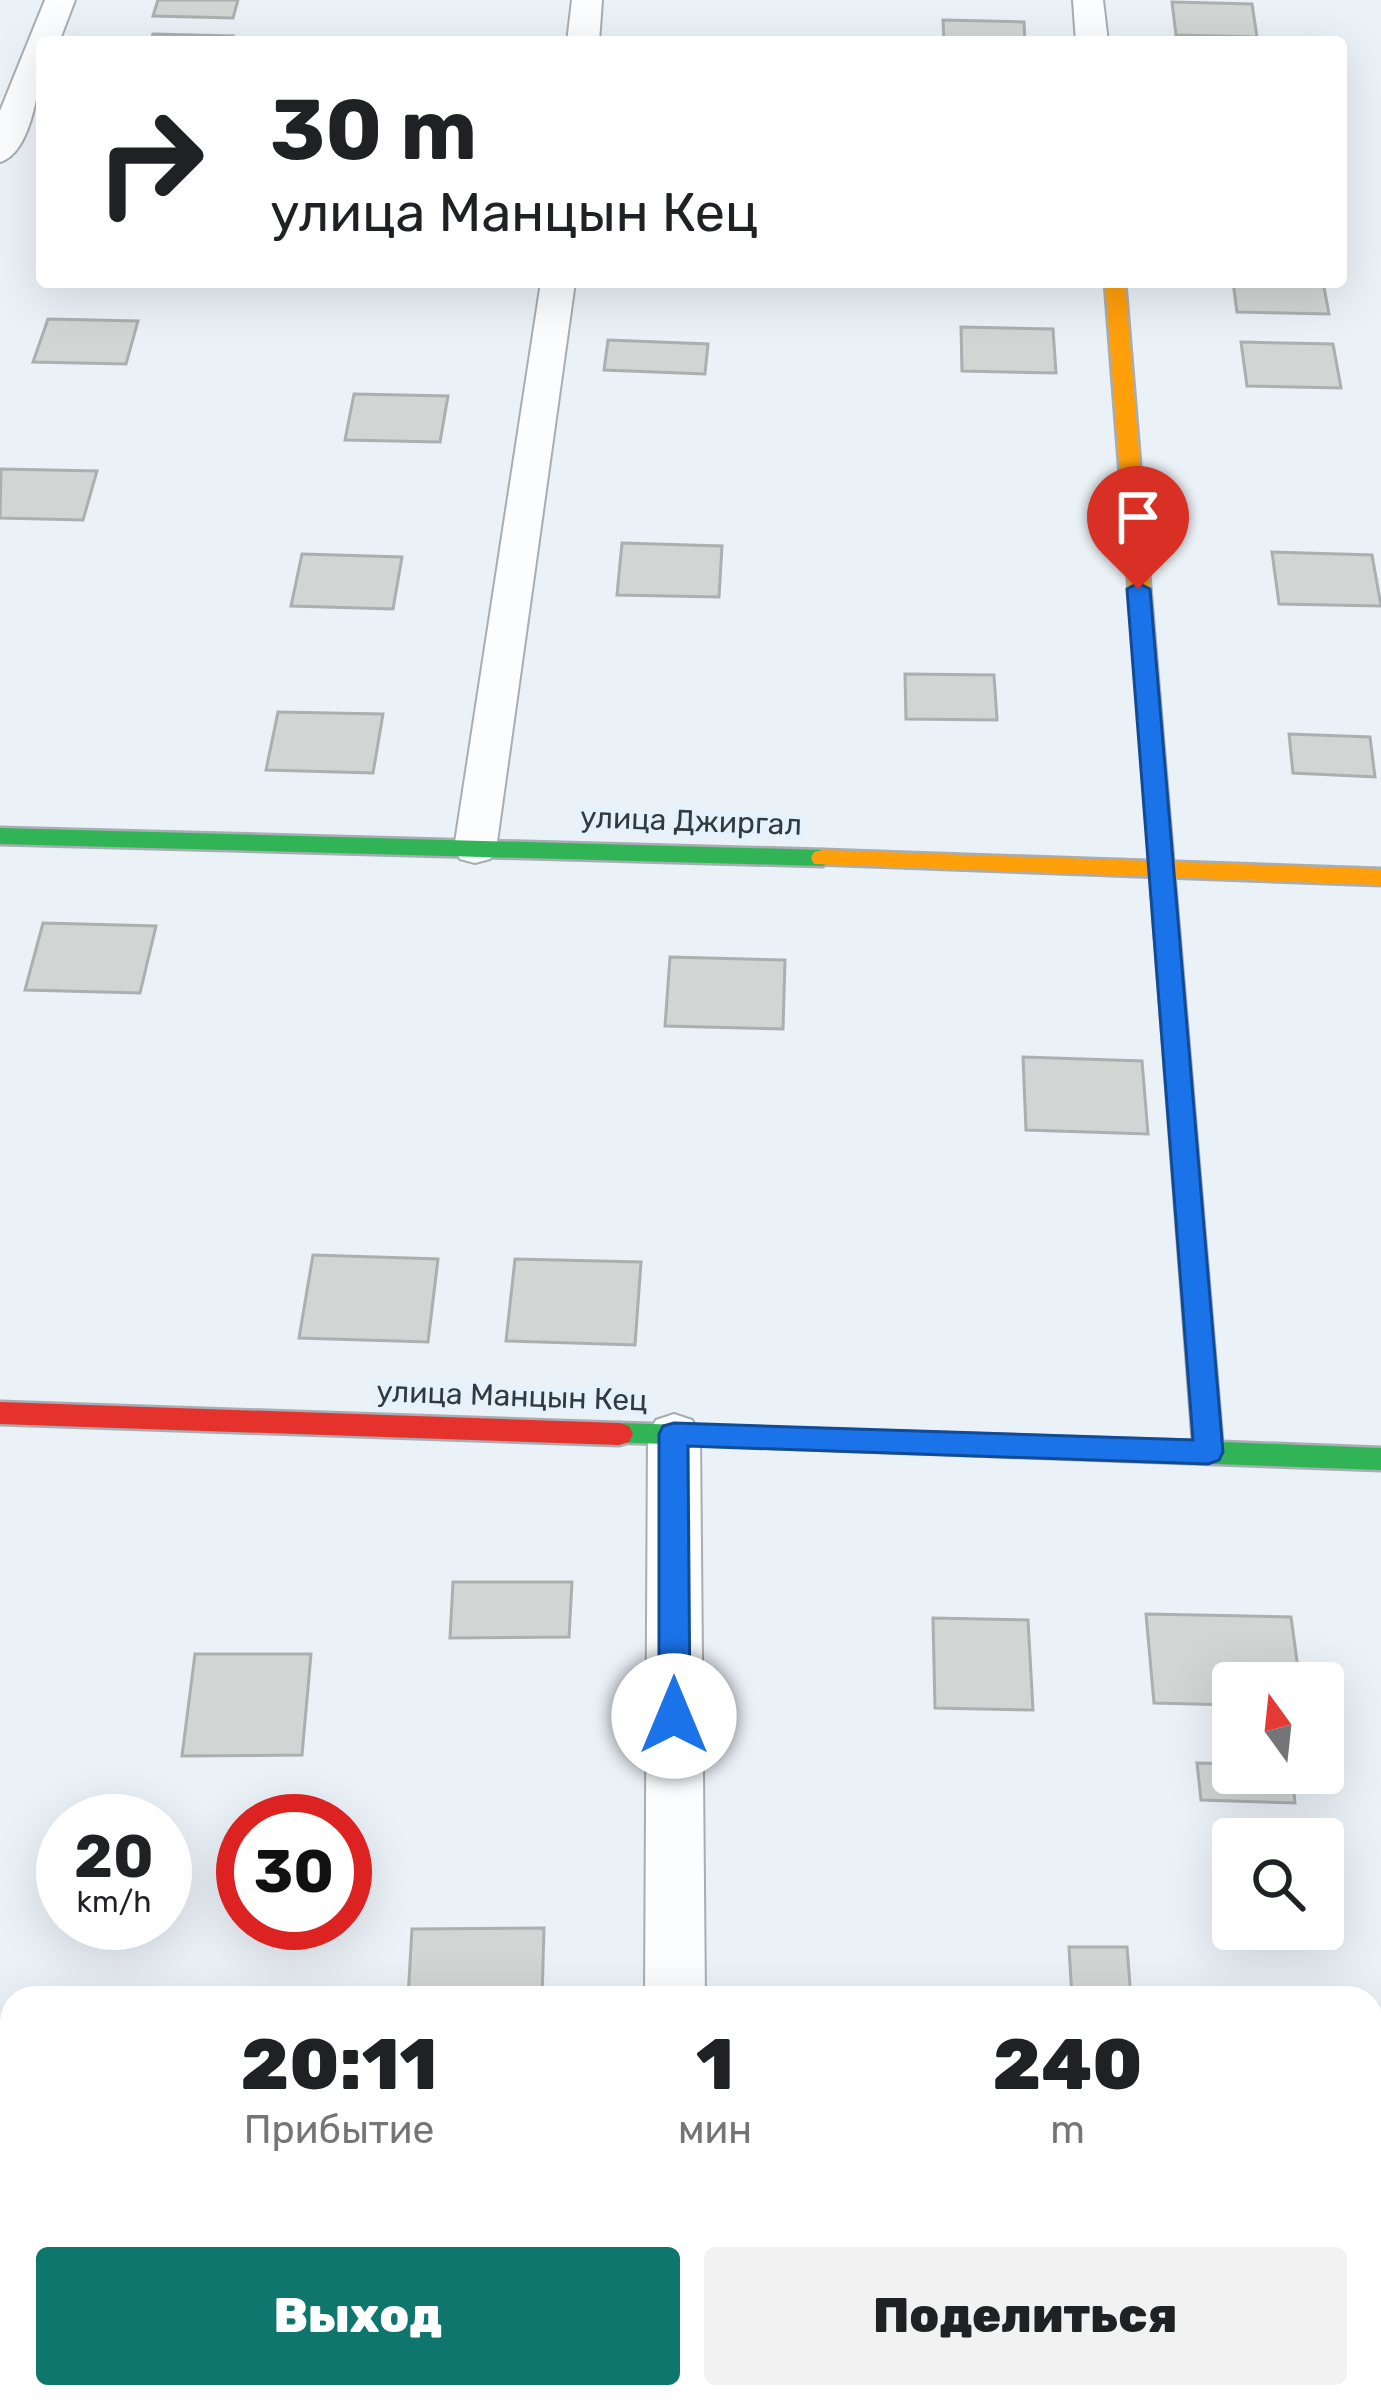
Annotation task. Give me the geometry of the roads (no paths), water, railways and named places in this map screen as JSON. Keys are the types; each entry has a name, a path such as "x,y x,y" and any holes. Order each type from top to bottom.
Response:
{"street":[{"path":"46,36 60,0"},
{"path":"584,36 587,0"},
{"path":"1088,0 1091,36"},
{"path":"0,152 36,61"},
{"path":"475,849 557,288"},
{"path":"1115,288 1208,1452"},
{"name":"улица Джиргал","path":"0,836 1160,867 1381,878"},
{"name":"улица Манцын Кец","path":"0,1413 1208,1452 1379,1467"},
{"path":"674,1434 675,1986"}]}
